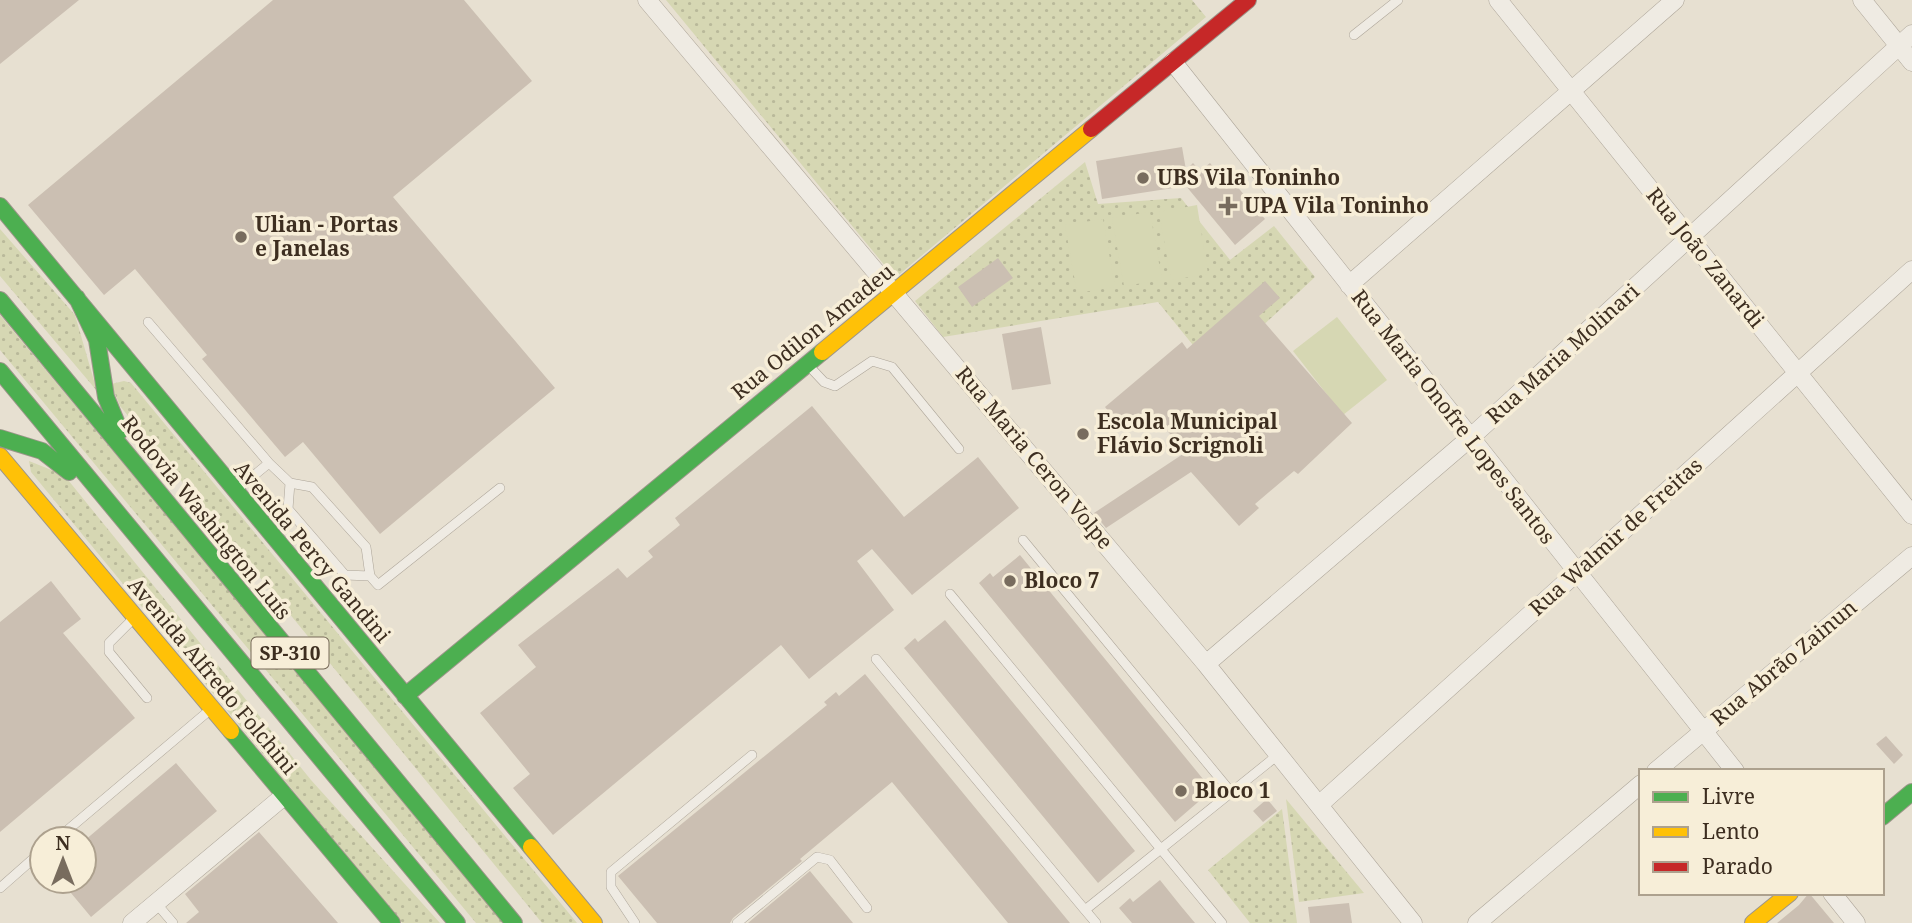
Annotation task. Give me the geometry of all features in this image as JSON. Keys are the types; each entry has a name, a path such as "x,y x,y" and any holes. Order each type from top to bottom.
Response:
{"main road":[{"name":"Rua Odilon Amadeu","path":"405,696 1248,0"},
{"name":"Avenida Percy Gandini","path":"0,206 234,492 594,923"},
{"path":"77,298 97,340 106,397 115,414 127,456"},
{"name":"Rodovia Washington Luís","path":"0,300 514,923"},
{"name":"SP-310","path":"0,371 457,923"},
{"path":"0,438 42,451 104,498"},
{"name":"Avenida Alfredo Folchini","path":"0,456 392,923"},
{"path":"1884,815 1912,792"},
{"path":"1753,923 1788,895"}],"street":[{"name":"Rua Maria Ceron Volpe","path":"647,0 1206,664 1413,923"},
{"name":"Rua João Zanardi","path":"1499,0 1912,515"},
{"path":"1349,285 1675,0"},
{"path":"1862,0 1905,40 1912,62"},
{"name":"Rua Maria Molinari","path":"1206,664 1470,438 1905,40"},
{"name":"Rua Maria Onofre Lopes Santos","path":"1173,62 1733,769"},
{"name":"Rua Walmir de Freitas","path":"1320,804 1912,270"},
{"name":"Rua Abrão Zainun","path":"1658,769 1912,556"},
{"path":"1476,923 1639,786"},
{"path":"132,923 284,796"},
{"path":"1834,895 1856,923"}],"lane":[{"path":"1354,35 1398,0"},
{"path":"148,322 269,463 289,483 312,487 366,547 370,576 378,585 500,488"},
{"path":"807,364 824,382 835,386 872,361 892,367 959,449"},
{"path":"234,492 269,463"},
{"path":"289,483 288,509 345,575 370,576"},
{"path":"1023,540 1231,792"},
{"path":"950,594 1222,923"},
{"path":"135,617 109,643 108,652 147,698"},
{"path":"876,659 1096,923"},
{"path":"74,825 212,708"},
{"path":"1085,910 1279,754"},
{"path":"628,921 611,887 611,872 752,755"},
{"path":"737,923 817,856 830,860 867,908"},
{"path":"0,888 28,864"},
{"path":"156,903 173,923"}],"green space":[{"path":"666,0 1192,0 1206,17 895,278"},
{"path":"1085,162 1098,204 1181,198 1230,260 1274,226 1315,277 1214,371 1158,302 943,337 915,301"},
{"path":"1197,205 1208,274 1171,280 1159,212"},
{"path":"1150,212 1162,280 1124,286 1112,218"},
{"path":"1103,219 1115,287 1077,293 1065,225"},
{"path":"0,229 75,315 97,391 0,276"},
{"path":"0,315 505,923 476,923 0,350"},
{"path":"1337,317 1387,380 1343,415 1293,351"},
{"path":"124,381 131,383 577,923 542,923 120,406 111,384"},
{"path":"29,461 64,475 311,780 440,923 402,923 31,472"},
{"path":"1286,799 1364,893 1299,902"},
{"path":"1282,809 1297,923 1250,923 1208,870"}],"building":[{"path":"0,0 79,0 0,64"},
{"name":"Ulian - Portas e Janelas","path":"273,0 464,0 532,81 393,197 555,388 380,534 303,442 285,457 202,359 207,355 135,269 104,295 28,205"},
{"path":"1182,147 1186,170 1193,163 1200,171 1210,163 1218,173 1222,169 1265,219 1235,245 1186,186 1102,199 1096,161"},
{"path":"998,258 1013,278 972,307 958,287"},
{"path":"1265,281 1280,298 1259,316 1352,423 1298,474 1294,471 1255,504 1259,508 1239,526 1191,472 1106,528 1094,513 1186,452 1148,409 1124,430 1105,407 1182,342 1187,349"},
{"path":"1041,327 1051,384 1012,390 1002,334"},
{"path":"812,406 904,517 978,457 1019,508 912,595 872,549 857,561 894,610 809,679 781,645 553,835 513,788 530,774 480,713 536,667 518,645 618,568 627,578 653,557 648,551 680,525 675,518"},
{"path":"1020,555 1212,790 1175,822 979,583 990,573 993,577"},
{"path":"51,581 81,619 63,633 135,718 0,832 0,622"},
{"path":"945,620 1135,851 1098,883 904,648 915,638 918,642"},
{"path":"865,674 1070,923 1008,923 892,782 800,859 802,861 730,923 657,923 618,876 827,705 824,702 836,692 839,696"},
{"path":"1886,736 1903,755 1894,764 1876,744"},
{"path":"176,763 217,811 91,917 73,895 98,895 98,829"},
{"path":"1267,799 1277,811 1263,822 1253,811"},
{"path":"259,832 338,923 186,923 199,912 185,894"},
{"path":"810,871 853,923 748,923"},
{"path":"1160,880 1195,923 1132,923 1119,908 1130,898 1133,902"},
{"path":"1807,895 1811,895 1834,923 1777,923"},
{"path":"1349,903 1352,923 1310,923 1308,907"}],"traffic: fast":[{"path":"0,206 531,847"},
{"path":"77,298 97,340 106,397 120,431"},
{"path":"0,300 514,923"},
{"path":"405,696 822,352"},
{"path":"0,371 457,923"},
{"path":"0,438 42,451 69,472"},
{"path":"231,731 392,923"},
{"path":"1884,815 1912,792"}],"traffic: slow":[{"path":"822,352 1091,129"},
{"path":"0,456 231,731"},
{"path":"531,847 594,923"},
{"path":"1753,923 1788,895"}],"traffic: jam":[{"path":"1091,129 1248,0"}],"place":[{"name":"UBS Vila Toninho","path":"1143,178"},
{"name":"UPA Vila Toninho","path":"1228,206"},
{"name":"Ulian - Portas e Janelas","path":"241,237"},
{"name":"Escola Municipal Flávio Scrignoli","path":"1083,434"},
{"name":"Bloco 7","path":"1010,581"},
{"name":"Bloco 1","path":"1181,791"}]}
